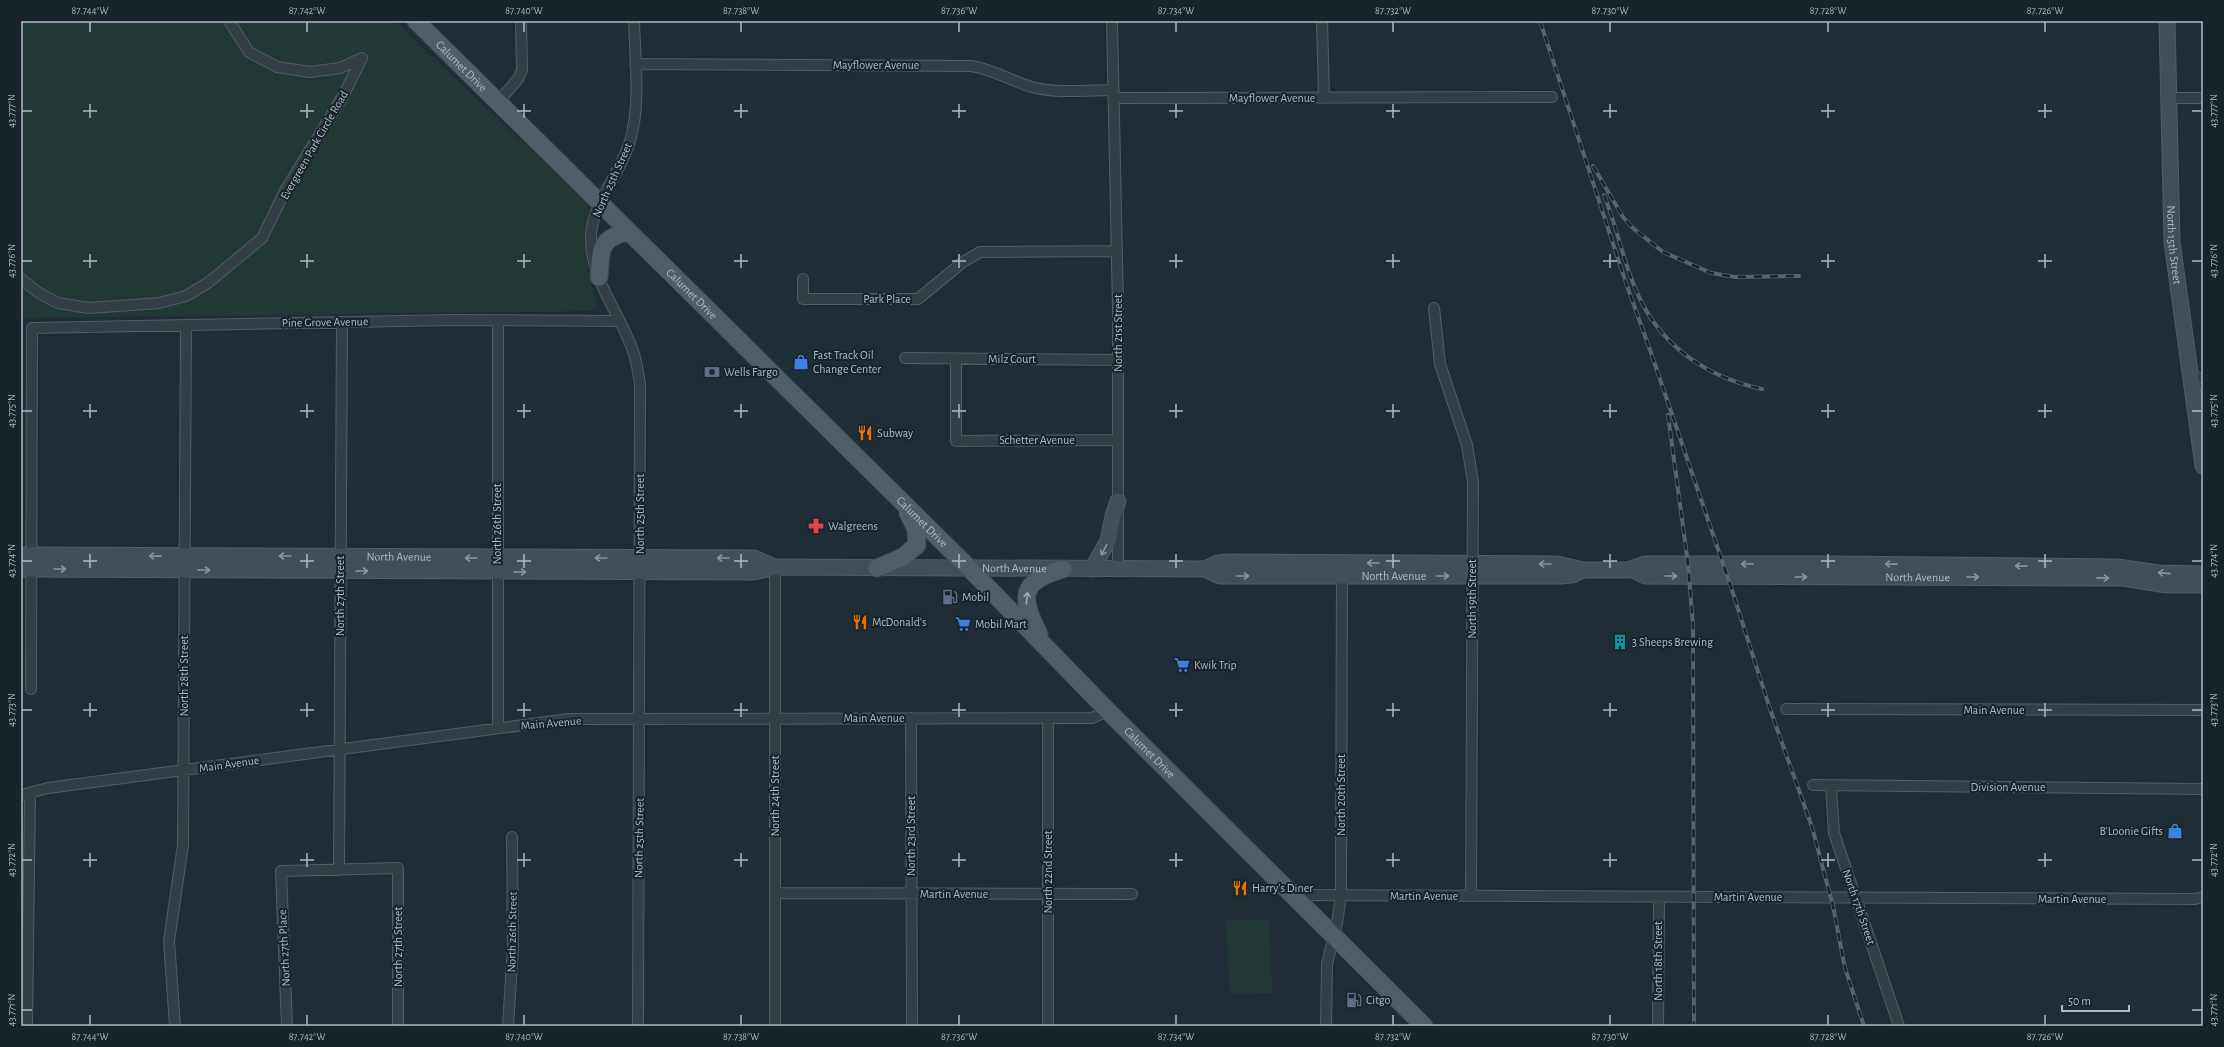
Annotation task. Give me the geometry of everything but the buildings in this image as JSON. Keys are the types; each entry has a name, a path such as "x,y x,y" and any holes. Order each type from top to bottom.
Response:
{"main road":[{"name":"Calumet Drive","path":"416,21 970,569 1108,711 1424,1026"},
{"name":"North 15th Street","path":"2167,21 2172,242 2197,378 2203,466"},
{"path":"600,277 601,254 605,242 613,236 628,232"},
{"path":"877,568 903,557 917,545 918,538 914,522 899,500"},
{"path":"1092,569 1108,541 1113,516 1118,501"},
{"name":"North Avenue","path":"26,562 640,565 754,572 775,567 1205,569 1215,564 1226,562 1342,570 1473,570 1557,564 1583,570 1633,570 1646,564 1835,564 2117,567 2159,573 2203,574"},
{"path":"1045,647 1027,606 1026,596 1031,585 1036,580 1063,569"},
{"name":"North Avenue","path":"1633,570 1645,576 2123,578 2167,585 2203,585"}],"street":[{"name":"Evergreen Park Circle Road","path":"21,279 39,293 58,303 89,308 159,303 186,296 209,282 262,238 285,191 343,96 362,58 340,68 310,72 277,67 249,52 229,21"},
{"path":"498,102 518,79 522,70 521,21"},
{"name":"North 25th Street","path":"634,21 636,110 630,142 592,223 591,237 593,260 618,321 633,351 640,384 638,1026"},
{"name":"North 21st Street","path":"1112,21 1117,251 1118,569"},
{"path":"1322,21 1324,97"},
{"name":"Mayflower Avenue","path":"635,64 971,66 997,72 1034,87 1049,90 1113,94 1324,97 1552,97"},
{"path":"2168,98 2203,98"},
{"name":"Park Place","path":"803,279 803,299 918,299 963,262 980,252 1117,251"},
{"name":"North 19th Street","path":"1434,308 1440,364 1461,424 1471,466 1473,570 1471,896"},
{"name":"Pine Grove Avenue","path":"26,562 32,328 498,320 618,321"},
{"name":"North 26th Street","path":"498,320 498,728"},
{"name":"North 27th Street","path":"342,322 339,870 398,868 398,1026"},
{"name":"North 28th Street","path":"175,1026 169,941 183,845 186,325"},
{"name":"Milz Court","path":"905,358 1118,360"},
{"name":"Schetter Avenue","path":"956,358 956,441 1118,440"},
{"path":"26,562 31,689"},
{"name":"North 24th Street","path":"775,567 776,1026"},
{"name":"North 20th Street","path":"1326,1026 1327,964 1334,936 1341,895 1342,570"},
{"name":"Main Avenue","path":"1786,709 2203,710"},
{"name":"Main Avenue","path":"26,794 48,788 569,719 1092,718 1108,711"},
{"name":"North 23rd Street","path":"911,718 912,1026"},
{"name":"North 22nd Street","path":"1048,718 1048,1026"},
{"name":"Division Avenue","path":"1813,785 2203,788"},
{"name":"North 17th Street","path":"1831,786 1834,833 1899,1026"},
{"path":"26,794 27,1026"},
{"name":"North 26th Street","path":"508,1026 513,947 512,837"},
{"name":"North 27th Place","path":"287,1026 281,871 339,870"},
{"name":"Martin Avenue","path":"775,894 1132,894"},
{"name":"Martin Avenue","path":"1292,895 2196,899 2203,897"},
{"name":"North 18th Street","path":"1658,1026 1659,897"}],"green space":[{"path":"21,21 395,21 587,204 589,217 586,236 587,257 590,280 597,302 596,308 589,311 21,318"},
{"path":"1269,919 1272,993 1230,994 1226,921"}],"railway":[{"path":"1540,21 1626,283 1731,587 1770,709 1812,827 1833,906 1845,968 1864,1026"},
{"path":"1593,166 1623,217 1634,229 1663,252 1711,273 1735,277 1799,276"},
{"path":"1604,195 1635,288 1651,318 1663,333 1676,347 1707,369 1743,384 1762,389"},
{"path":"1668,415 1688,564 1693,625 1694,1026"}],"place":[{"name":"Fast Track Oil Change Center","path":"801,362"},
{"name":"Wells Fargo","path":"712,372"},
{"name":"Subway","path":"865,433"},
{"name":"Walgreens","path":"816,526"},
{"name":"Mobil","path":"950,597"},
{"name":"McDonald's","path":"860,622"},
{"name":"Mobil Mart","path":"963,624"},
{"name":"3 Sheeps Brewing","path":"1620,642"},
{"name":"Kwik Trip","path":"1182,665"},
{"name":"B'Loonie Gifts","path":"2175,831"},
{"name":"Harry's Diner","path":"1240,888"},
{"name":"Citgo","path":"1354,1000"}]}
